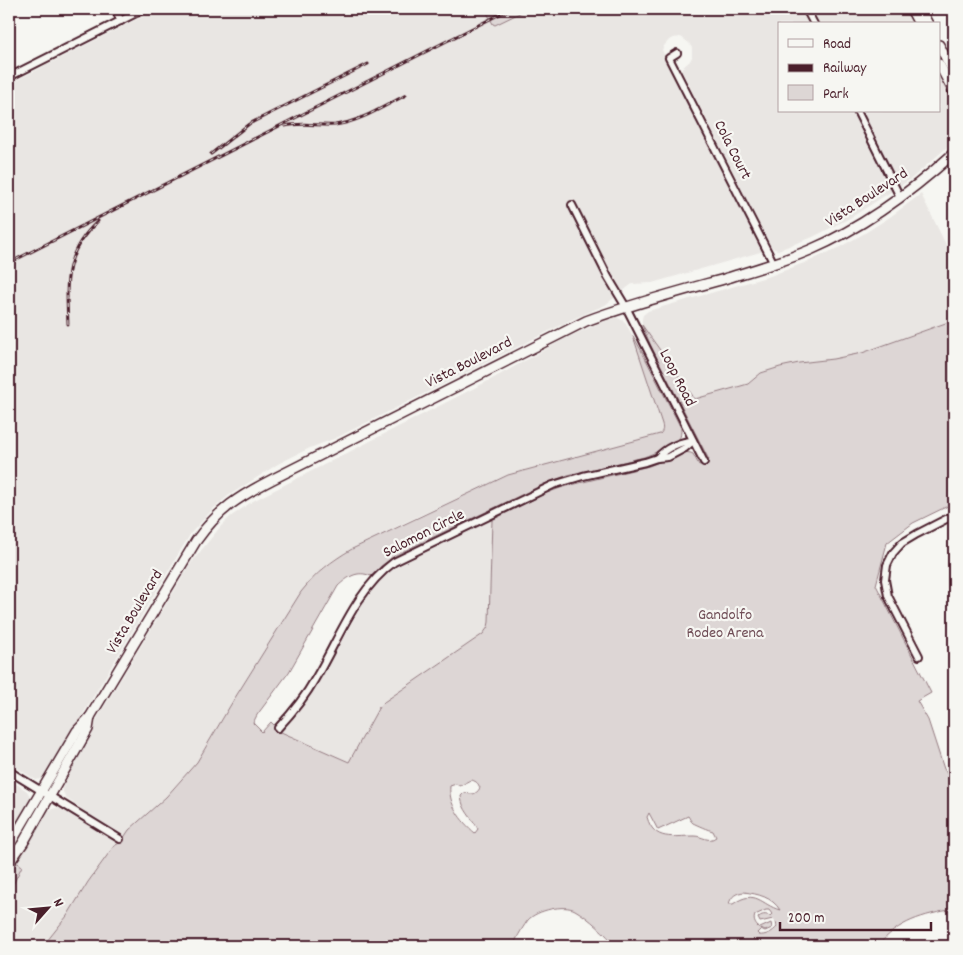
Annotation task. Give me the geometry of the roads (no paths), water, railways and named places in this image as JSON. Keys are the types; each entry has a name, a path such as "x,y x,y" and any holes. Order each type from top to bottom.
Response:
{"main road":[{"path":"911,9 918,22"},
{"path":"920,9 927,22"},
{"path":"940,46 954,60"},
{"path":"940,47 954,73"},
{"path":"940,66 954,92"},
{"name":"Vista Boulevard","path":"9,846 46,794 88,729 90,717 196,541 219,514 232,503 278,476 586,322 626,307 774,264 811,250 858,226 900,197 954,153"},
{"name":"Vista Boulevard","path":"9,863 23,843 46,794"}],"street":[{"path":"115,9 121,21"},
{"path":"9,77 144,9"},
{"path":"806,9 813,22"},
{"name":"Cola Court","path":"677,54 669,58 774,264"},
{"path":"858,112 900,197"},
{"name":"Loop Road","path":"572,205 704,462"},
{"name":"Salomon Circle","path":"278,728 296,708 310,688 364,592 394,562 553,485 657,458 668,457 685,448 693,441"},
{"path":"919,656 888,596 885,580 887,565 893,553 902,543 954,515"},
{"path":"9,771 120,839"}],"railway":[{"path":"9,263 510,9"},
{"path":"211,154 249,124 368,64"},
{"path":"285,126 298,124 335,125 354,121 406,95"},
{"path":"68,324 67,294 73,256 79,244 98,221"}],"park label":[{"name":"Gandolfo Rodeo Arena","path":"725,624"}]}
